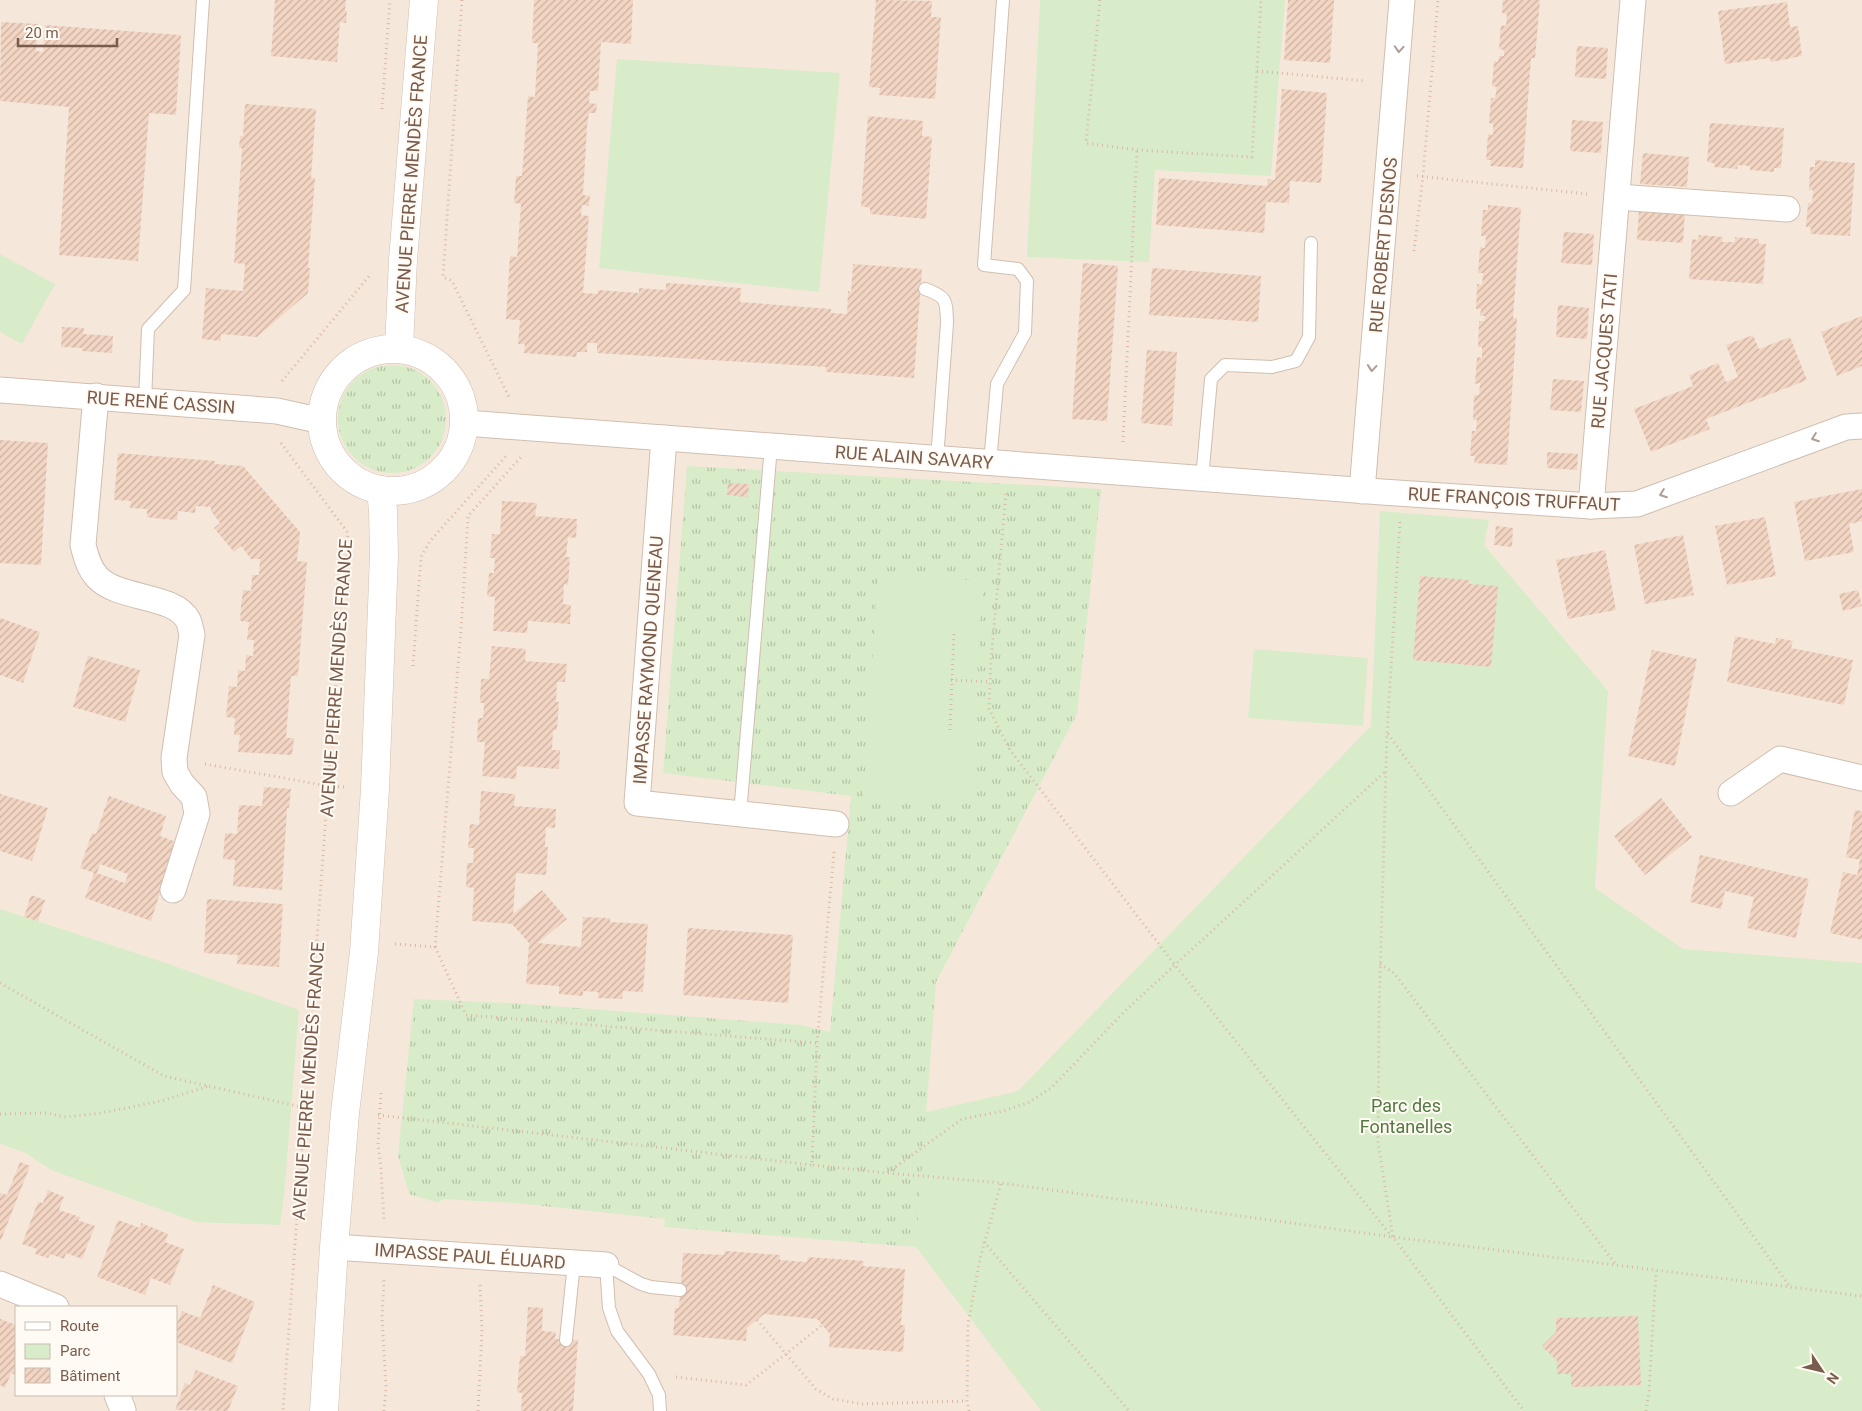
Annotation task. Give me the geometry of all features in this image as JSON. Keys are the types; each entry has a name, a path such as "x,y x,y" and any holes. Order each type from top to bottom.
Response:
{"street":[{"name":"AVENUE PIERRE MENDÈS FRANCE","path":"399,348 403,260 424,0"},
{"name":"RUE ROBERT DESNOS","path":"1362,491 1402,0"},
{"name":"RUE JACQUES TATI","path":"1591,506 1633,0"},
{"path":"1617,197 1788,210"},
{"path":"399,348 417,352 434,360 447,372 457,388 463,405 465,423 461,443 455,455 438,476 421,486 402,491 381,490 365,486 350,478 338,466 324,437 322,421 324,401 332,383 345,367 361,356 380,350 399,348"},
{"name":"RUE RENÉ CASSIN","path":"0,390 278,411 322,421"},
{"path":"96,396 83,545 88,562 98,578 116,589 175,607 188,620 192,635 174,758 175,772 182,784 194,797 197,814 172,890"},
{"name":"RUE ALAIN SAVARY","path":"465,423 1362,491"},
{"name":"RUE FRANÇOIS TRUFFAUT","path":"1362,491 1591,506 1637,504 1846,426 1862,426"},
{"name":"IMPASSE RAYMOND QUENEAU","path":"664,438 637,803 836,824"},
{"path":"324,1411 334,1247 345,1113 364,952 375,789 384,555 381,490"},
{"path":"1731,793 1780,758 1862,778"},
{"name":"IMPASSE PAUL ÉLUARD","path":"334,1247 606,1265"},
{"path":"0,1284 54,1306"}],"lane":[{"path":"145,401 148,329 184,290 203,0"},
{"path":"999,464 997,384 1025,333 1027,281 1018,269 984,265 1003,0"},
{"path":"1202,479 1211,379 1225,365 1272,367 1296,362 1309,336 1311,243"},
{"path":"925,289 939,294 946,301 947,323 937,459"},
{"path":"740,814 771,446"},
{"path":"566,1340 574,1263"},
{"path":"606,1265 641,1284 680,1290"},
{"path":"606,1265 609,1308 617,1331 649,1374 660,1395 660,1411"}],"path":[{"name":"AVENUE PIERRE MENDÈS FRANCE","path":"381,116 390,0"},
{"path":"462,0 443,277 452,281 512,403 527,450 468,516 461,630 435,947 466,1015 817,1043"},
{"path":"1100,0 1086,143 1137,150 1252,157 1260,0"},
{"path":"1257,70 1396,84"},
{"path":"1121,473 1137,150"},
{"path":"1389,173 1617,197"},
{"name":"AVENUE PIERRE MENDÈS FRANCE","path":"283,1411 348,533 278,438 276,429 278,411 277,389 368,279 372,271"},
{"path":"412,674 421,557 430,541 506,457 519,427"},
{"path":"999,464 989,709 1010,750 1175,965 1393,1237 1524,1411"},
{"path":"1393,1237 1378,1142 1380,964 1387,733 1401,534 1400,493"},
{"path":"950,730 954,630"},
{"path":"951,680 990,682"},
{"path":"1387,733 1791,1288"},
{"path":"174,758 328,786 375,789"},
{"path":"886,1173 962,1119 999,1112 1028,1103 1051,1088 1126,1010 1387,770"},
{"path":"812,1165 817,1043 836,824"},
{"path":"392,944 435,947"},
{"path":"1380,964 1394,973 1617,1266"},
{"path":"0,983 164,1076 306,1108 886,1173 1001,1183 1393,1237 1862,1296"},
{"path":"0,1114 46,1113 66,1117 101,1113 161,1101 209,1086"},
{"path":"381,1088 378,1144 386,1250 382,1318 386,1387 384,1411"},
{"path":"969,1411 967,1401 968,1324 984,1242 1001,1183"},
{"path":"984,1242 1129,1411"},
{"path":"478,1411 482,1330 479,1257"},
{"path":"1646,1411 1656,1271"},
{"path":"757,1320 816,1388 833,1398 862,1404 967,1401"},
{"path":"649,1374 746,1385 822,1325"}],"shaded area":[{"path":"0,0 1862,0 1862,1411 0,1411"}],"green space":[{"path":"1040,0 1285,0 1271,176 1155,170 1149,262 1027,257"},
{"path":"617,59 840,73 819,292 599,268"},
{"path":"0,254 55,284 22,344 0,332"},
{"path":"392,365 413,369 430,381 442,398 446,419 442,440 430,457 413,469 392,473 371,469 354,457 342,440 338,419 342,398 354,381 371,369"},
{"path":"687,466 1101,489 1077,714 936,982 916,1247 664,1227 665,1219 516,1203 443,1199 438,1203 409,1194 398,1156 414,999 512,1003 801,1025 830,1032 851,796 663,773"},
{"name":"Parc des Fontanelles","path":"1380,511 1489,520 1484,545 1608,691 1595,888 1683,949 1862,963 1862,1411 1041,1411 916,1247 926,1112 1018,1091 1371,726"},
{"path":"878,575 983,581 969,802 863,801"},
{"path":"1254,649 1368,658 1363,726 1248,718"},
{"path":"0,909 160,961 299,1010 280,1225 196,1222 51,1170 26,1153 0,1144"}],"building":[{"path":"275,0 346,0 346,23 340,22 337,62 271,56"},
{"path":"534,0 633,0 631,44 601,42 598,91 590,91 589,103 597,104 596,113 589,113 587,127 583,195 590,196 589,206 582,205 581,215 589,216 583,293 598,294 598,290 639,293 639,288 666,290 666,283 741,288 740,302 831,309 831,313 847,314 848,291 851,292 853,264 922,269 914,378 826,372 826,367 597,353 597,343 587,343 587,352 577,352 576,357 524,353 525,344 518,344 520,320 506,319 510,256 517,257 521,204 514,203 516,176 522,176 528,96 535,97 538,43 532,43"},
{"path":"876,0 932,1 931,17 941,17 935,99 879,95 880,88 869,87"},
{"path":"1288,0 1334,0 1330,63 1284,60"},
{"path":"1503,0 1540,0 1535,58 1531,58 1523,168 1490,166 1491,160 1486,160 1488,134 1493,135 1493,124 1489,123 1491,98 1495,98 1497,87 1492,86 1494,61 1498,62 1499,56 1504,56 1504,50 1499,49 1501,25 1506,26 1507,14 1502,13"},
{"path":"1787,2 1790,27 1798,26 1802,56 1771,62 1770,58 1725,64 1718,11"},
{"path":"1,22 38,24 36,51 43,52 45,25 181,35 176,115 149,113 138,261 59,255 69,107 0,101"},
{"path":"1577,46 1608,48 1606,79 1575,77"},
{"path":"1282,89 1327,93 1321,183 1290,181 1289,203 1266,202 1264,233 1156,225 1159,178 1267,186 1268,179 1275,180"},
{"path":"245,104 316,109 311,178 315,178 308,268 310,268 308,293 257,337 221,334 221,341 202,339 206,288 243,291 245,264 234,263 242,148 239,148 240,136 243,136"},
{"path":"868,116 923,121 922,136 932,137 926,219 870,214 870,208 861,206"},
{"path":"1572,120 1603,122 1601,153 1570,151"},
{"path":"1710,123 1784,128 1781,168 1774,168 1774,172 1750,170 1750,166 1738,165 1737,169 1714,167 1714,163 1707,162"},
{"path":"1643,153 1689,157 1687,187 1640,184"},
{"path":"1815,160 1855,163 1850,236 1810,234 1811,227 1806,227 1808,203 1812,203 1813,190 1809,190 1810,167 1815,167"},
{"path":"1488,205 1521,208 1513,318 1517,318 1507,465 1474,463 1475,456 1470,456 1472,431 1476,431 1477,420 1473,420 1474,395 1479,395 1480,383 1475,384 1477,357 1482,358 1482,347 1478,347 1479,321 1484,321 1485,316 1480,316 1481,309 1476,309 1477,284 1482,285 1483,273 1478,273 1480,247 1485,248 1486,236 1481,236 1483,210 1488,210"},
{"path":"1639,209 1685,213 1683,243 1637,240"},
{"path":"1564,232 1594,234 1592,265 1561,263"},
{"path":"1699,235 1723,237 1722,242 1735,242 1735,237 1759,239 1759,244 1766,244 1763,284 1689,279 1692,239 1698,240"},
{"path":"1083,263 1118,266 1107,421 1072,419"},
{"path":"1152,268 1261,276 1258,322 1149,315"},
{"path":"1558,305 1589,308 1587,339 1556,337"},
{"path":"1862,316 1862,366 1837,376 1821,332"},
{"path":"62,327 84,328 83,334 113,336 112,353 82,351 82,348 61,347"},
{"path":"1753,335 1759,349 1790,337 1807,380 1706,419 1710,429 1651,452 1634,409 1693,386 1689,375 1718,363 1726,382 1738,377 1726,345"},
{"path":"1147,350 1177,352 1172,426 1141,423"},
{"path":"1553,379 1584,381 1581,412 1550,410"},
{"path":"0,440 48,443 41,565 0,563"},
{"path":"1547,452 1578,454 1577,470 1547,468"},
{"path":"118,453 215,461 215,464 243,466 300,532 297,561 307,562 298,676 291,676 286,738 294,738 292,755 238,752 240,735 234,735 235,718 226,717 229,686 237,687 238,670 245,671 246,655 253,656 254,640 247,640 249,622 240,621 241,606 243,590 251,591 252,575 259,575 260,559 251,559 241,546 234,552 214,528 220,523 211,511 211,507 196,506 195,513 178,511 177,520 161,519 147,517 147,509 130,508 131,501 114,500"},
{"path":"728,483 749,484 748,497 727,495"},
{"path":"1862,489 1862,521 1849,524 1854,552 1805,561 1794,502"},
{"path":"502,501 537,503 535,516 577,519 576,538 568,537 566,557 570,557 568,585 564,584 563,604 571,605 570,624 528,621 527,633 493,631 495,597 487,596 489,573 494,573 495,558 490,558 492,534 500,534"},
{"path":"1765,517 1776,576 1727,585 1715,526"},
{"path":"1496,526 1513,528 1512,547 1494,545"},
{"path":"1683,535 1694,595 1645,604 1634,545"},
{"path":"1605,550 1616,610 1568,619 1556,560"},
{"path":"1420,576 1469,580 1469,584 1498,586 1491,667 1413,660"},
{"path":"1858,590 1862,606 1843,611 1839,594"},
{"path":"0,618 40,632 23,683 0,675"},
{"path":"1735,636 1775,644 1776,638 1793,641 1791,648 1853,660 1844,705 1727,682"},
{"path":"492,646 526,649 525,661 567,664 565,682 557,682 556,702 559,702 557,730 553,730 552,750 560,750 559,769 517,766 516,779 482,776 485,742 477,742 478,718 483,718 484,703 480,703 481,679 489,679"},
{"path":"1652,650 1697,659 1675,766 1628,756"},
{"path":"88,656 140,670 125,722 73,707"},
{"path":"264,787 291,789 289,808 287,808 282,890 233,886 235,860 223,859 225,833 237,834 239,805 262,806"},
{"path":"481,791 515,794 514,806 556,809 555,828 546,827 545,847 548,847 546,875 516,873 513,914 542,890 567,919 538,943 581,947 583,917 610,918 610,922 648,924 643,992 623,991 622,999 598,998 598,992 583,991 583,996 559,994 559,986 526,984 529,943 512,924 472,921 474,888 466,887 467,863 473,863 474,848 468,848 470,824 479,825"},
{"path":"0,794 48,808 32,861 0,851"},
{"path":"109,796 166,816 160,836 176,842 151,921 85,898 94,873 80,868 92,833 96,834","holes":["100,864 128,874 125,883 97,873"]},
{"path":"1661,798 1692,837 1645,875 1614,836"},
{"path":"1855,810 1862,811 1862,940 1830,933 1843,872 1857,875 1860,860 1846,857"},
{"path":"1700,855 1809,879 1796,938 1747,928 1754,897 1725,891 1721,909 1690,902"},
{"path":"31,895 45,900 38,921 24,917"},
{"path":"207,899 283,904 279,967 237,964 238,955 204,953"},
{"path":"688,928 793,935 788,1003 683,995"},
{"path":"20,1162 30,1166 0,1240 0,1193 7,1195"},
{"path":"48,1190 64,1197 59,1210 80,1217 78,1220 95,1226 82,1259 66,1253 64,1259 50,1254 48,1258 35,1254 37,1249 22,1244 38,1202 43,1203"},
{"path":"118,1220 140,1228 141,1223 168,1234 165,1242 184,1249 170,1285 151,1278 145,1295 97,1277"},
{"path":"725,1251 780,1255 780,1260 807,1262 808,1257 864,1261 863,1266 905,1269 901,1325 905,1325 903,1352 829,1347 830,1334 817,1319 764,1314 747,1328 746,1341 673,1335 675,1308 679,1308 683,1253 724,1255"},
{"path":"213,1285 255,1302 232,1363 178,1343 178,1321 182,1311 200,1318"},
{"path":"528,1307 543,1308 542,1331 556,1332 555,1339 578,1340 573,1411 521,1411 522,1393 517,1392 520,1356 525,1356"},
{"path":"1638,1316 1641,1385 1571,1387 1571,1374 1557,1374 1557,1361 1542,1346 1556,1332 1556,1318"},
{"path":"0,1319 15,1325 15,1375 11,1373 5,1388 0,1385"},
{"path":"196,1370 238,1386 228,1411 175,1410 185,1383 190,1385"}]}
